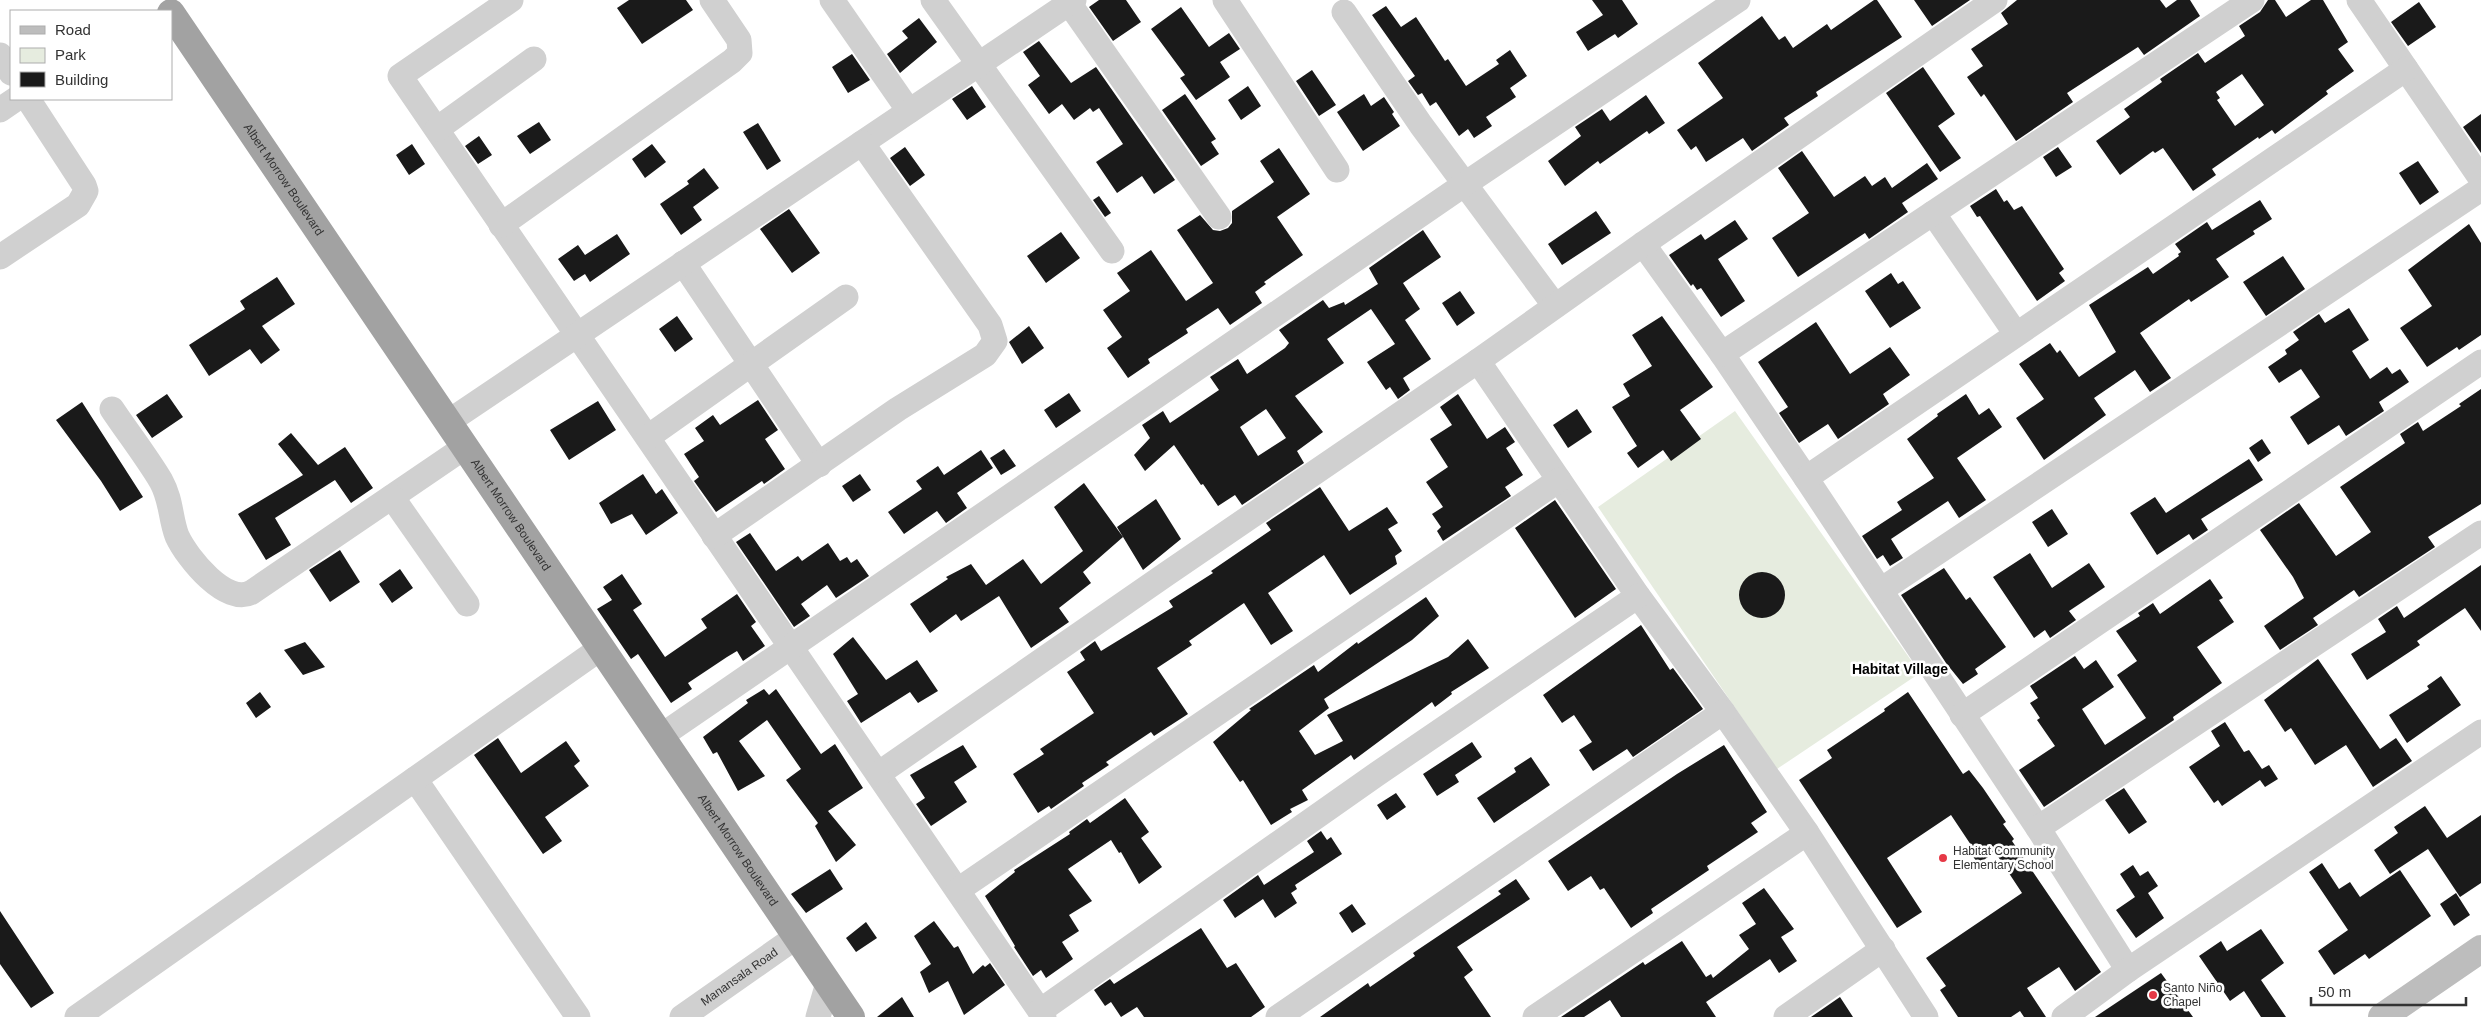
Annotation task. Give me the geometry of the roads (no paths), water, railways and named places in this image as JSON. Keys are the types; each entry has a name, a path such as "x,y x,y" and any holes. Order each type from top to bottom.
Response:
{"highway":[{"name":"Albert Morrow Boulevard","path":"172,13 851,1017"}],"main road":[{"path":"2382,1017 2481,949"}],"street":[{"path":"511,0 400,76 1042,1014 1377,774 1638,596"},
{"path":"501,225 732,61 740,53 739,40 712,0"},
{"path":"832,0 909,111"},
{"path":"932,0 1112,251"},
{"path":"1225,0 1337,170"},
{"path":"661,736 1465,184 1738,0"},
{"path":"878,774 1157,580 1478,361 1995,0"},
{"path":"1722,354 2252,0"},
{"path":"2359,0 2481,179"},
{"path":"448,422 977,65 1059,5 1219,217"},
{"path":"1344,12 1373,57 1555,306"},
{"path":"0,55 10,70"},
{"path":"437,129 534,59"},
{"path":"1806,478 2406,69"},
{"path":"0,110 15,100"},
{"path":"0,257 78,205 86,191 84,185 29,100"},
{"path":"714,536 898,409 985,355 995,341 990,325 862,143"},
{"path":"1881,590 2481,189"},
{"path":"1933,213 2016,334"},
{"path":"1643,244 1722,354 1881,590 2038,828 2128,970"},
{"path":"683,263 750,366 819,465"},
{"path":"648,438 846,298"},
{"path":"1478,361 1638,596 1723,712 1807,833 1926,1017"},
{"path":"1962,715 2481,362"},
{"path":"112,408 161,482 172,507 176,533 182,546 217,584 236,596 246,596 465,447"},
{"path":"958,890 1559,480"},
{"path":"392,497 466,604"},
{"path":"2038,828 2481,533"},
{"path":"80,1016 601,648"},
{"path":"1278,1017 1723,712"},
{"path":"2064,1017 2128,970 2481,732"},
{"path":"414,779 578,1017"},
{"path":"1535,1017 1807,833"},
{"name":"Manansala Road","path":"682,1017 796,937"},
{"path":"1786,1017 1883,949"},
{"path":"818,1017 828,982"}],"place":[{"name":"Habitat Community Elementary School","path":"1943,858"},
{"name":"Santo Niño Chapel","path":"2153,995"}],"district":[{"name":"Habitat Village","path":"1900,669"}]}
